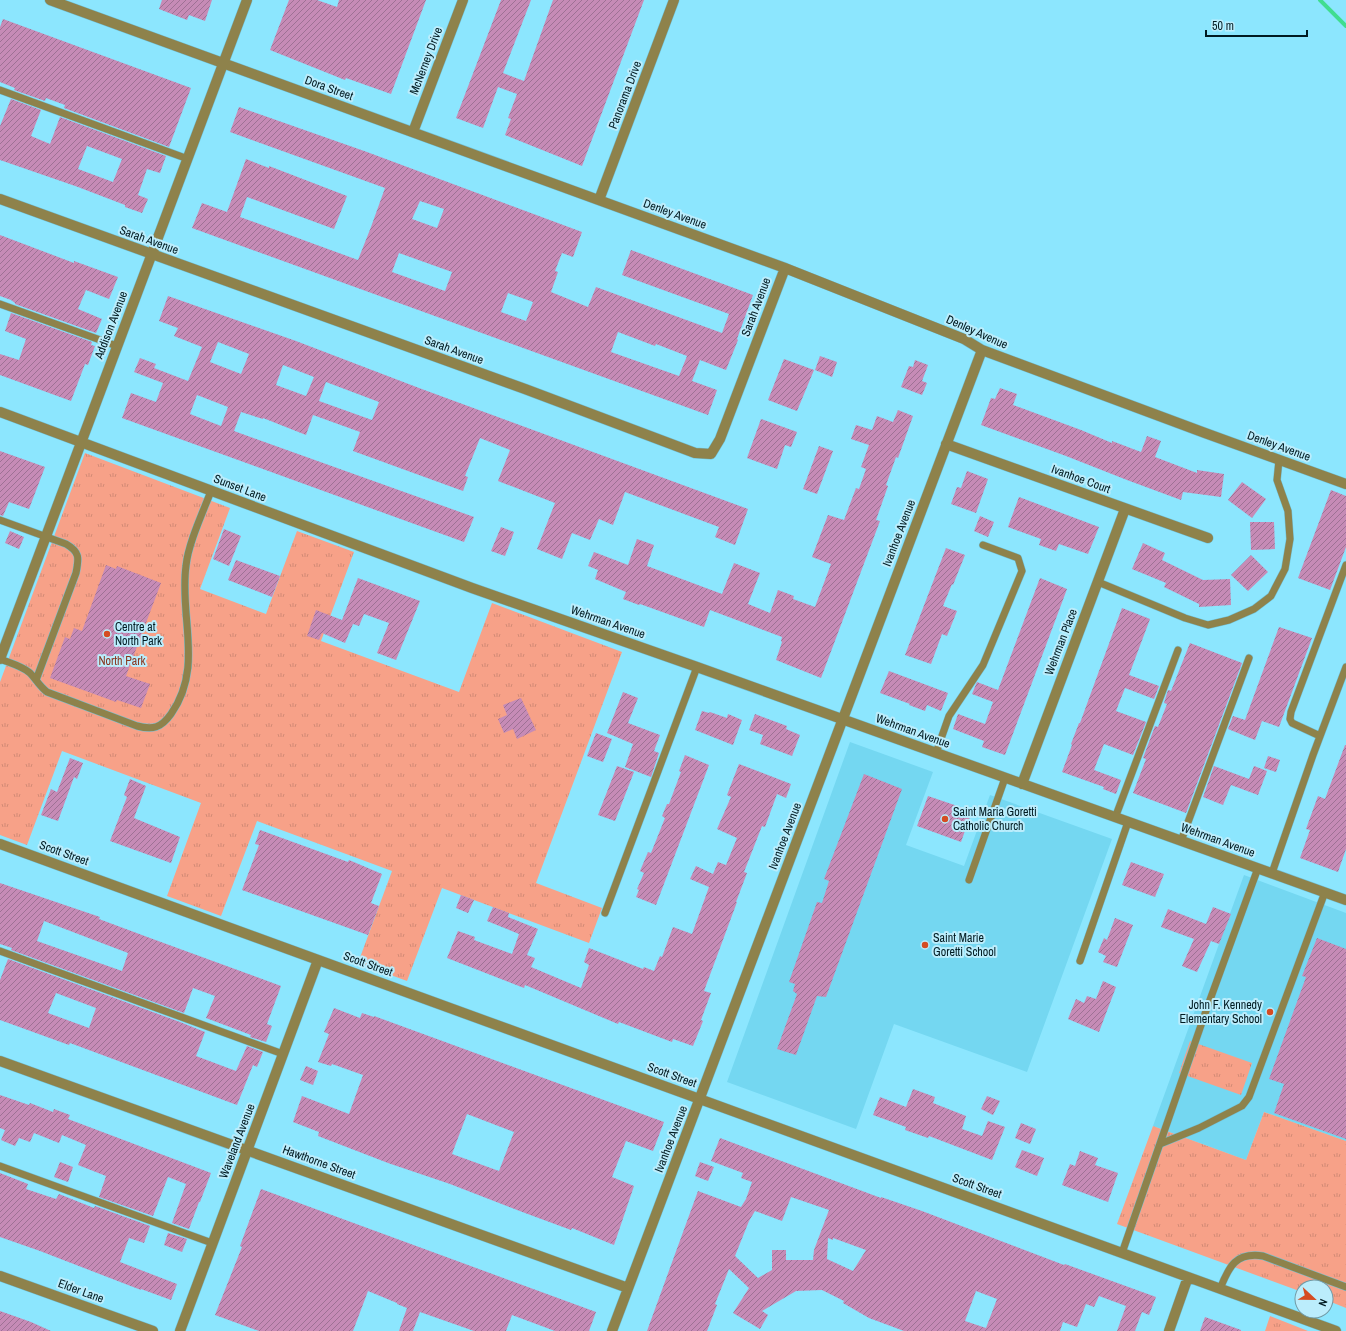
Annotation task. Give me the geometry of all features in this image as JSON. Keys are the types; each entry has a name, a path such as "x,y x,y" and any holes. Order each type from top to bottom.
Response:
{"street":[{"name":"Dora Street","path":"50,0 599,200"},
{"name":"Addison Avenue","path":"0,659 4,634 46,537 247,0"},
{"name":"McNerney Drive","path":"413,132 463,0"},
{"name":"Panorama Drive","path":"599,200 674,0"},
{"name":"Sarah Avenue","path":"0,199 525,389 695,453 711,454 720,438 785,268"},
{"name":"Denley Avenue","path":"599,200 785,268 964,339 982,350 1346,484"},
{"name":"Ivanhoe Avenue","path":"612,1331 982,350"},
{"name":"Sunset Lane","path":"0,412 472,588"},
{"name":"Ivanhoe Court","path":"946,444 1208,538"},
{"name":"Wehrman Place","path":"1022,784 1126,509"},
{"name":"Wehrman Avenue","path":"472,588 697,667 1346,900"},
{"name":"Scott Street","path":"0,844 1336,1331"},
{"name":"Waveland Avenue","path":"180,1331 318,960"},
{"name":"Hawthorne Street","path":"0,1061 628,1288"},
{"name":"Elder Lane","path":"0,1276 153,1331"},
{"path":"1169,1331 1188,1277"}],"lane":[{"path":"0,90 188,159"},
{"path":"0,304 117,346"},
{"path":"1098,582 1184,618 1208,625 1229,620 1254,609 1271,596 1285,569 1290,540 1288,511 1277,480 1279,460"},
{"path":"0,659 24,669 31,674 40,687 47,692 141,727 154,728 161,724 168,718 175,708 182,694 186,678 189,660 184,579 186,563 211,491"},
{"path":"0,520 66,544 73,548 78,557 76,573 36,680"},
{"path":"936,753 949,716 983,665 1022,571 1018,558 983,545"},
{"path":"1320,736 1292,723 1290,719 1291,712 1346,565"},
{"path":"1115,818 1178,650"},
{"path":"1180,841 1249,658"},
{"path":"605,913 697,667"},
{"path":"1272,873 1346,667"},
{"path":"969,880 1005,778"},
{"path":"1080,961 1128,822"},
{"path":"1122,1253 1207,1008 1258,868"},
{"path":"1160,1144 1199,1128 1242,1106 1249,1097 1325,892"},
{"path":"0,951 283,1054"},
{"path":"0,1166 212,1243"},
{"path":"1220,1289 1226,1273 1233,1264 1244,1256 1252,1254 1263,1256 1346,1287"}],"shaded area":[{"name":"Saint Marie Goretti School","path":"850,742 933,772 906,845 964,866 990,795 1112,839 1027,1072 894,1024 856,1129 727,1082"},
{"name":"John F. Kennedy Elementary School","path":"1244,875 1346,913 1346,1141 1264,1112 1246,1160 1153,1126"}],"green space":[{"name":"North Park","path":"85,453 230,508 200,589 266,614 297,531 354,552 321,641 459,692 492,603 622,652 536,883 602,908 589,943 442,888 407,981 358,963 392,871 257,821 221,916 167,896 201,803 62,751 27,845 0,835 0,682"},
{"path":"1190,1041 1252,1063 1241,1095 1179,1073"},
{"path":"1264,1112 1346,1141 1346,1308 1334,1303 1334,1279 1294,1279 1294,1289 1117,1224 1153,1126 1246,1160"},
{"path":"1270,1316 1308,1331 1265,1331"}],"building":[{"path":"162,0 212,0 205,21 189,15 187,20 159,9"},
{"path":"289,0 317,0 337,7 339,0 426,0 391,94 346,78 345,80 270,50"},
{"path":"501,0 531,0 503,73 524,81 553,0 644,0 582,166 505,135 511,119 508,118 517,94 498,87 483,128 456,118"},
{"path":"3,19 191,88 169,147 64,108 65,105 46,98 45,101 14,90 15,88 0,82 0,27"},
{"path":"11,99 41,110 31,136 50,144 60,117 166,156 160,173 147,169 138,195 148,199 142,213 78,187 0,160 0,126","holes":["87,146 122,159 113,182 78,169"]},
{"path":"239,107 367,152 582,232 573,257 562,253 555,271 558,272 551,292 588,307 596,287 722,333 729,314 622,275 631,250 753,295 726,370 700,360 692,381 717,390 708,415 192,228 202,203 227,212 246,159 269,168 269,166 347,196 334,229 247,197 240,217 358,260 385,188 230,132","holes":["420,201 444,209 437,228 412,219","399,253 452,272 445,291 392,272","508,293 533,302 526,321 501,312","618,332 687,356 679,376 611,352"]},
{"path":"0,235 74,263 74,261 118,277 109,299 86,290 78,309 102,319 96,333 15,304 11,300 0,296"},
{"path":"168,296 296,341 419,388 748,509 735,545 715,537 719,527 625,492 613,525 599,519 590,540 572,533 562,559 537,549 555,503 498,481 510,450 480,438 465,476 468,477 463,491 353,451 360,432 313,415 306,435 263,418 241,412 234,431 474,517 464,542 122,418 131,393 156,402 163,383 134,372 140,358 156,364 154,368 188,381 202,347 174,336 178,328 159,321","holes":["218,342 249,354 241,374 210,362","283,365 314,377 306,396 276,385","326,382 379,402 372,420 319,401","197,395 228,407 221,426 190,414"]},
{"path":"11,313 92,342 91,345 95,346 88,365 85,364 71,401 0,375 0,354 19,360 26,339 5,331"},
{"path":"820,356 837,362 832,377 815,370"},
{"path":"784,359 814,370 797,411 768,400"},
{"path":"915,360 928,365 922,381 927,383 922,395 901,387 909,366 913,367"},
{"path":"1000,388 1017,394 1013,405 1112,443 1112,441 1141,452 1147,436 1161,441 1155,457 1197,473 1197,470 1224,474 1221,497 1183,492 1181,500 981,425 991,398 995,399"},
{"path":"898,410 913,416 898,458 896,457 886,485 888,486 876,520 880,521 821,678 776,660 782,642 782,637 710,610 704,627 640,604 639,605 623,599 626,592 595,579 598,570 588,566 594,552 628,565 637,539 654,545 647,566 722,594 734,563 760,573 748,604 770,613 778,590 794,596 793,599 815,607 831,564 812,557 828,515 844,520 856,488 859,489 866,469 861,467 869,445 851,439 856,425 872,430 877,416 893,422"},
{"path":"761,419 797,432 791,447 785,445 777,469 747,458"},
{"path":"819,446 833,451 817,494 803,489"},
{"path":"0,451 45,467 29,509 9,502 3,516 0,515"},
{"path":"967,471 988,479 976,513 951,504 957,487 961,488"},
{"path":"1242,482 1266,499 1252,518 1228,500"},
{"path":"1331,490 1346,496 1346,547 1330,590 1298,578"},
{"path":"1019,497 1099,527 1088,554 1059,544 1056,551 1039,545 1041,539 1008,527"},
{"path":"980,516 994,522 988,537 974,531"},
{"path":"1250,522 1274,522 1275,549 1251,550"},
{"path":"501,527 514,532 505,556 491,551"},
{"path":"224,529 241,536 229,566 213,559"},
{"path":"10,531 24,537 19,549 5,543"},
{"path":"1143,543 1165,553 1162,560 1203,580 1230,579 1231,605 1199,607 1199,604 1164,587 1166,583 1132,569"},
{"path":"946,548 965,555 943,606 957,611 947,636 942,634 931,664 905,655"},
{"path":"1251,555 1268,572 1248,591 1231,575"},
{"path":"236,560 280,576 272,597 228,580"},
{"name":"Centre at North Park","path":"106,565 116,569 117,566 161,583 126,676 150,684 141,708 117,700 116,702 50,678 65,637 70,639 74,628 82,631"},
{"path":"358,578 420,601 396,660 377,653 389,623 364,614 359,626 353,624 345,643 322,633 319,640 307,636 316,610 342,620"},
{"path":"1040,578 1067,589 1005,755 982,747 984,741 953,729 958,714 985,724 993,702 972,694 977,682 998,690"},
{"path":"1122,608 1150,619 1129,675 1159,686 1154,699 1125,688 1116,711 1146,722 1133,755 1104,744 1094,770 1121,780 1116,794 1103,789 1104,787 1062,772"},
{"path":"1279,627 1312,638 1279,727 1262,721 1255,740 1228,729 1233,716 1245,720"},
{"path":"1190,643 1242,663 1186,813 1133,793 1146,759 1143,758 1155,726 1158,727 1167,704 1164,703 1168,690 1171,691"},
{"path":"889,671 948,693 941,711 927,705 925,711 880,693"},
{"path":"623,692 638,698 628,723 660,735 654,751 659,753 651,777 625,767 633,744 607,733"},
{"path":"521,698 536,730 517,739 513,729 504,733 498,719 507,715 503,705"},
{"path":"702,711 727,718 728,714 742,720 733,745 695,730"},
{"path":"755,714 787,726 786,729 800,735 792,756 760,744 763,735 749,730"},
{"path":"596,733 612,739 603,762 587,756"},
{"path":"1345,745 1346,849 1338,872 1300,858 1310,830 1306,829 1318,796 1325,799"},
{"path":"685,755 709,765 656,905 636,897 639,890 637,889 644,873 640,871 648,852 651,853 665,818 662,816 667,804 669,804 681,772 679,771"},
{"path":"1268,756 1280,760 1276,772 1264,768"},
{"path":"70,758 83,763 77,779 74,777 58,821 41,815 51,789 57,792"},
{"path":"739,764 791,784 786,798 777,794 765,827 762,826 744,872 747,873 704,991 711,993 701,1020 703,1021 693,1046 673,1039 672,1042 619,1022 618,1024 525,985 524,988 447,958 458,931 475,937 474,940 512,954 519,934 487,921 493,907 509,913 508,917 538,929 527,955 535,958 531,967 581,988 589,965 584,962 589,948 643,969 644,967 654,971 660,956 662,957 673,927 692,934 709,887 690,879 696,866 713,874 718,862 726,865 737,838 717,829 731,797 727,795"},
{"path":"617,766 634,772 615,821 598,815"},
{"path":"1214,766 1249,779 1254,766 1267,771 1258,795 1231,785 1223,805 1203,797"},
{"path":"864,774 902,789 826,997 817,996 796,1055 777,1049 797,994 793,991 795,984 789,982 817,902 822,903 829,881 824,879"},
{"path":"130,779 146,786 134,818 180,837 171,863 110,841 127,797 124,795"},
{"name":"Saint Maria Goretti Catholic Church","path":"928,796 972,811 961,842 917,826"},
{"path":"260,830 348,862 349,860 382,874 371,903 379,906 368,935 242,890 259,845 255,844"},
{"path":"1131,862 1164,874 1155,897 1122,885"},
{"path":"0,883 100,917 99,919 281,986 267,1024 272,1026 266,1042 250,1037 251,1035 206,1018 215,996 193,988 184,1013 11,950 12,948 0,944","holes":["44,921 128,953 122,971 37,941"]},
{"path":"461,895 474,900 468,913 456,908"},
{"path":"1213,907 1231,914 1219,944 1211,941 1197,972 1182,966 1194,939 1161,927 1168,909 1206,924"},
{"path":"1115,918 1133,925 1117,967 1103,962 1106,956 1098,952 1104,938 1107,940"},
{"path":"1317,938 1346,949 1346,1139 1274,1113 1284,1084 1269,1079 1306,977 1302,976"},
{"path":"8,959 180,1022 205,1032 196,1056 236,1071 247,1046 263,1052 257,1067 253,1065 237,1105 70,1043 69,1045 0,1020 0,980","holes":["56,993 96,1008 89,1028 48,1013"]},
{"path":"1103,981 1116,987 1099,1032 1068,1019 1076,999 1084,1003 1087,996 1096,999"},
{"path":"334,1008 360,1018 362,1013 374,1016 664,1122 653,1151 626,1141 612,1177 634,1186 614,1245 572,1228 571,1230 450,1184 388,1163 318,1136 319,1132 293,1122 302,1096 349,1114 363,1075 332,1064 331,1066 318,1062 329,1034 324,1032","holes":["467,1114 514,1132 499,1171 452,1154"]},
{"path":"306,1066 318,1071 313,1085 300,1080"},
{"path":"913,1089 935,1097 933,1103 966,1116 962,1129 982,1136 988,1121 1005,1127 992,1160 929,1136 928,1138 905,1130 906,1127 873,1115 880,1097 906,1107"},
{"path":"0,1095 29,1105 30,1103 53,1112 54,1109 70,1115 68,1119 211,1173 189,1229 172,1223 186,1184 168,1177 153,1216 99,1197 106,1176 78,1165 86,1145 62,1135 59,1143 34,1133 30,1142 19,1138 15,1146 1,1140 5,1130 0,1128"},
{"path":"987,1096 1000,1101 993,1115 981,1109"},
{"path":"1021,1123 1036,1129 1030,1144 1015,1138"},
{"path":"720,1138 881,1198 922,1211 1064,1265 1065,1264 1156,1297 1149,1315 1142,1312 1135,1331 1117,1331 1126,1306 1099,1296 1094,1307 1086,1304 1077,1327 1063,1322 1060,1331 904,1331 869,1318 843,1303 844,1301 822,1290 796,1291 762,1311 768,1315 760,1329 733,1313 749,1288 729,1269 715,1304 717,1305 707,1331 647,1331 698,1191 741,1207 746,1199 752,1182 741,1178 743,1173 711,1161","holes":["791,1197 829,1210 814,1250 813,1260 786,1260 786,1250 772,1250 772,1270 758,1278 735,1256 749,1221 755,1211 782,1221","828,1238 833,1240 833,1238 866,1250 853,1271 827,1259","976,1291 997,1299 986,1328 965,1321"]},
{"path":"1022,1150 1044,1158 1037,1176 1015,1167"},
{"path":"1080,1151 1098,1158 1095,1165 1118,1173 1108,1202 1062,1185 1070,1164 1075,1166"},
{"path":"60,1162 73,1167 68,1182 54,1177"},
{"path":"700,1162 714,1167 708,1181 695,1176"},
{"path":"0,1173 28,1184 26,1189 56,1199 59,1194 94,1208 95,1206 150,1226 144,1243 129,1238 120,1262 177,1284 171,1300 0,1237"},
{"path":"261,1189 596,1312 589,1331 555,1331 512,1315 506,1331 474,1331 420,1312 413,1331 399,1331 407,1308 368,1291 353,1331 259,1331 215,1315 242,1247 240,1246"},
{"path":"168,1233 187,1239 182,1252 164,1245"},
{"path":"0,1311 31,1322 51,1331 0,1331"},
{"path":"1205,1317 1241,1330 1241,1331 1200,1331"}],"waterway":[{"path":"1320,0 1346,26"}],"place":[{"name":"Centre at North Park","path":"107,634"},
{"name":"Saint Maria Goretti Catholic Church","path":"945,819"},
{"name":"Saint Marie Goretti School","path":"925,945"},
{"name":"John F. Kennedy Elementary School","path":"1270,1012"}]}
